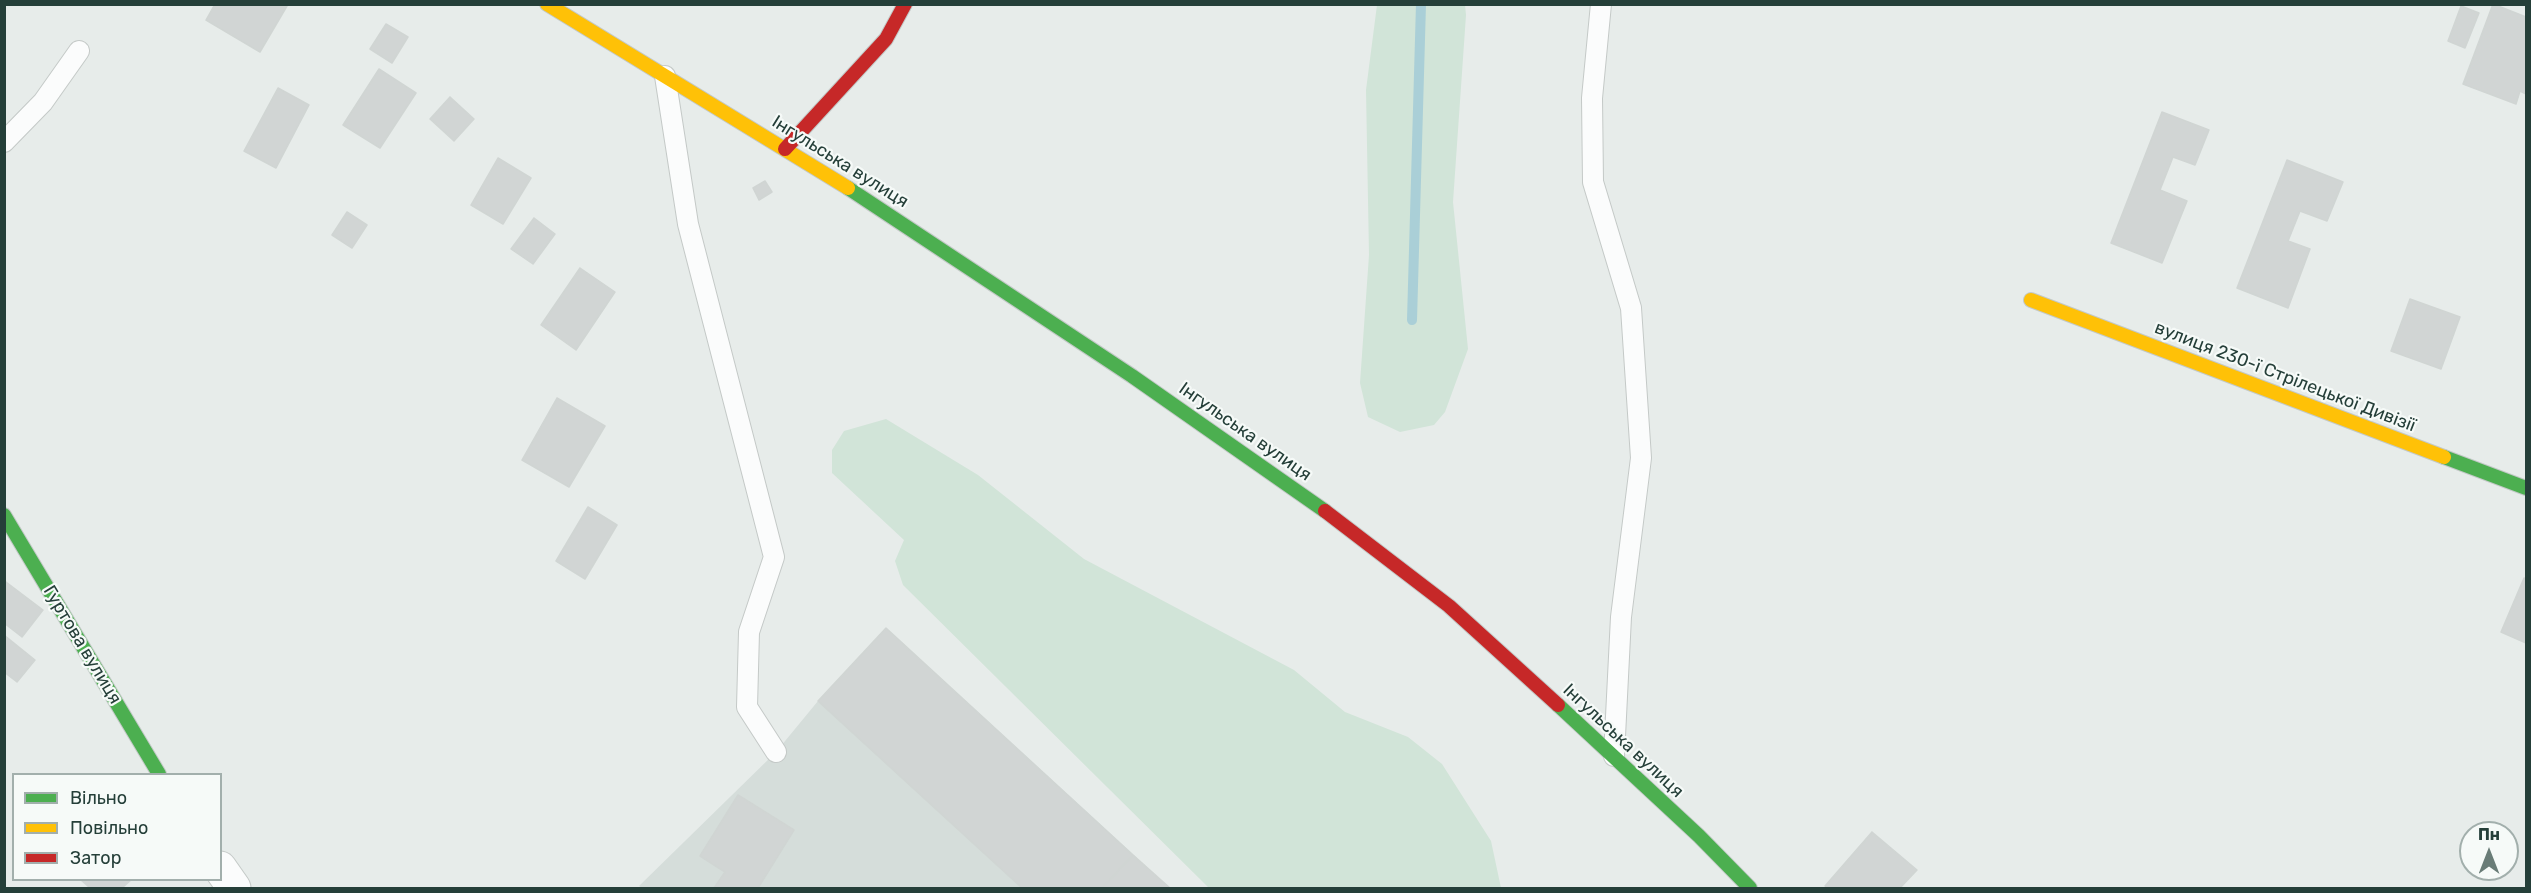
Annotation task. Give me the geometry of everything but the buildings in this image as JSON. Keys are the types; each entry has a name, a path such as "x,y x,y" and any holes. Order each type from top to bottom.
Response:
{"street":[{"name":"Інгульська вулиця","path":"547,4 876,205 1298,490 1449,606 1614,756 1750,888"},
{"path":"785,149 886,39 905,4"},
{"name":"вулиця 230-ї Стрілецької Дивізії","path":"2031,300 2526,488"},
{"name":"Гуртова вулиця","path":"4,515 158,773"},
{"path":"222,871 234,888"}],"lane":[{"path":"1601,4 1592,98 1593,182 1631,308 1641,458 1621,616 1614,756"},
{"path":"4,142 43,102 79,51"},
{"path":"665,76 688,224 774,557 749,632 747,707 776,752"}],"shaded area":[{"path":"886,628 1170,888 642,888 639,886 776,752 818,701"}],"green space":[{"path":"1377,5 1465,5 1466,15 1453,202 1468,349 1445,412 1434,425 1400,432 1368,417 1360,383 1369,255 1366,90"},
{"path":"886,419 978,475 1084,559 1294,670 1345,712 1408,737 1442,764 1491,841 1501,888 1209,888 903,585 895,561 904,540 832,473 832,450 844,431"}],"waterway":[{"path":"1412,320 1421,4"}],"traffic: fast":[{"path":"848,188 1132,376 1325,511"},
{"path":"2444,457 2526,488"},
{"path":"4,515 158,773"},
{"path":"1558,705 1699,836 1750,888"}],"traffic: slow":[{"path":"547,4 848,188"},
{"path":"2031,300 2444,457"}],"traffic: jam":[{"path":"785,149 886,39 905,4"},
{"path":"1325,511 1449,606 1558,705"}]}
